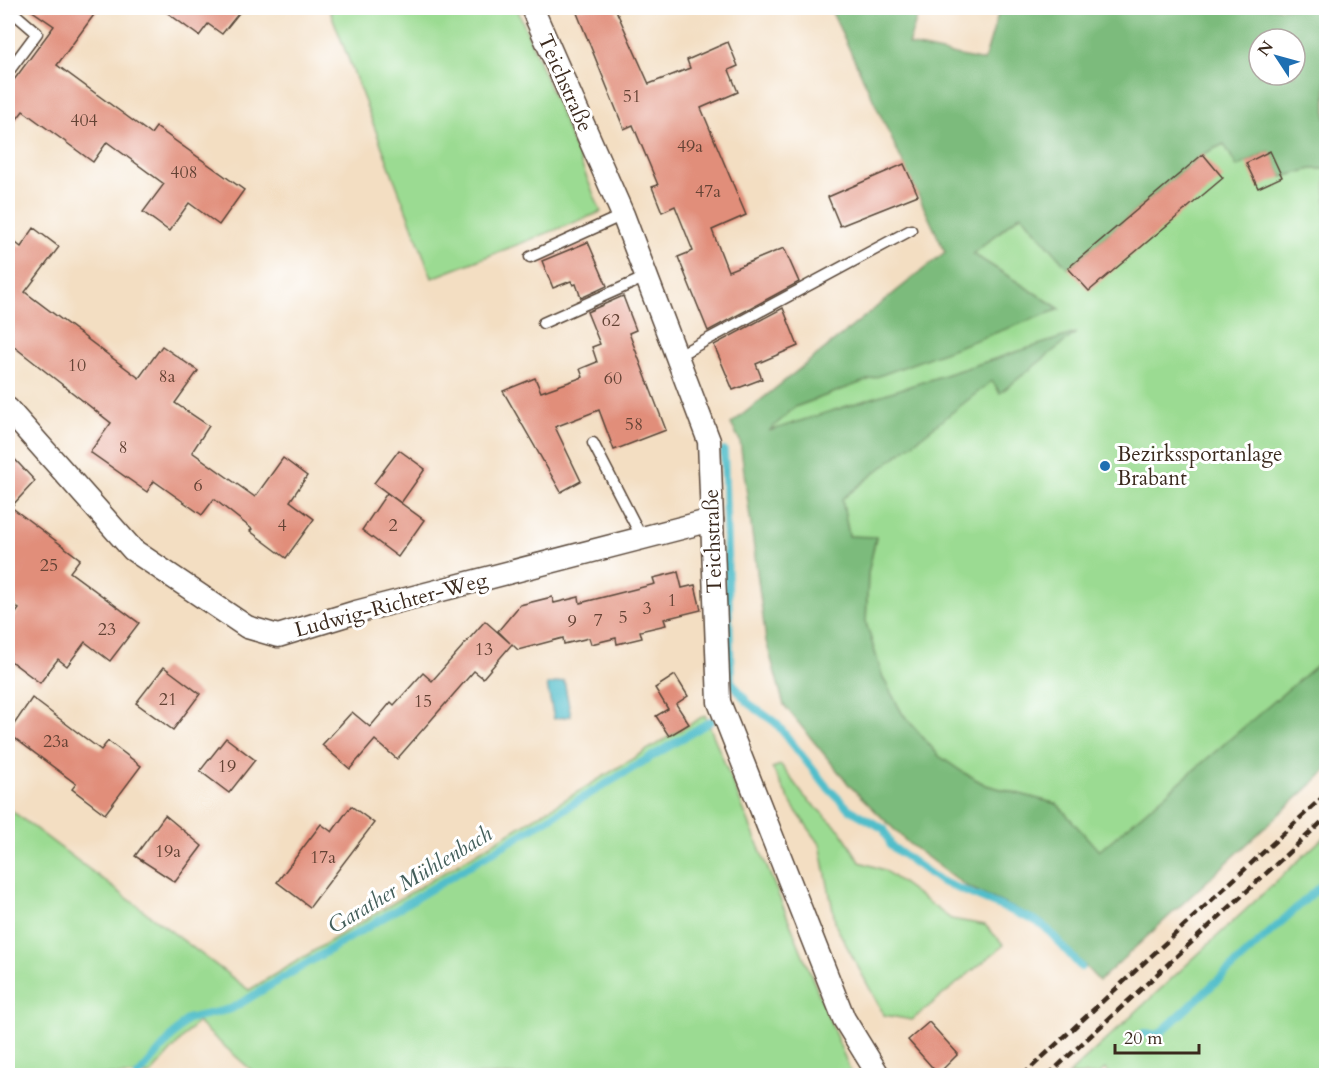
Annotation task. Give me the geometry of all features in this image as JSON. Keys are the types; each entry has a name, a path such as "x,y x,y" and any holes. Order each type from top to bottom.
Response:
{"street":[{"name":"Teichstraße","path":"532,8 623,215 709,441 719,702 844,1019 879,1076"},
{"name":"Ludwig-Richter-Weg","path":"8,409 134,550 247,627 278,636 356,612 712,520"}],"lane":[{"path":"8,8 37,33 8,72"},
{"path":"530,257 623,215"},
{"path":"676,356 911,230"},
{"path":"543,323 646,277"},
{"path":"593,443 642,539"}],"green space":[{"path":"329,8 517,8 601,212 432,278"},
{"path":"830,8 920,8 908,45 984,61 1000,8 1326,8 1326,169 1311,169 1282,177 1269,151 1237,167 1224,144 1203,154 1068,268 1021,214 973,254 1060,309 795,407 769,431 1076,333 1000,393 992,381 842,499 849,536 876,537 868,573 866,623 883,678 902,713 939,756 964,773 986,785 1057,804 1099,851 1326,657 1326,771 1099,981 1042,921 966,886 908,843 850,786 784,705 766,641 740,441 731,424 945,252"},
{"name":"Bezirkssportanlage Brabant","path":"1224,144 1270,151 1282,177 1311,169 1326,169 1326,657 1099,852 1057,804 986,785 964,773 939,756 902,713 883,678 866,623 868,573 876,538 849,536 842,499 992,380 1000,393 1074,334 767,432 795,407 1059,308 973,254 1022,214 1068,268 1203,154"},
{"path":"705,715 852,1075 257,1075 197,1022 150,1075 8,1075 8,808 249,990"},
{"path":"781,765 804,796 841,831 860,862 884,870 951,919 985,925 1004,945 912,1020 884,1015 836,926 820,844 794,808 772,768"},
{"path":"1326,835 1326,1075 1112,1076 1105,1069 1098,1075 1068,1075"}],"water":[{"path":"564,681 571,716 554,719 547,685"}],"building":[{"path":"28,8 99,8 57,65 151,134 156,127 244,190 219,225 189,203 169,231 143,212 164,184 107,142 93,162 23,111 8,131 8,88 54,26"},
{"path":"161,8 243,8 222,34 208,24 199,36"},
{"path":"575,8 615,8 649,84 690,68 687,60 728,42 738,66 729,70 738,92 701,108 746,215 712,230 728,271 784,248 799,282 708,331 678,257 693,251 675,206 662,212 652,187 658,185 633,125 624,129"},
{"path":"1270,151 1282,177 1258,188 1246,163"},
{"path":"1203,154 1223,178 1089,291 1068,268"},
{"path":"904,164 918,195 840,226 828,197"},
{"path":"34,228 59,247 25,292 139,378 162,346 198,371 175,403 209,426 192,452 255,497 283,458 307,476 290,501 314,519 286,558 250,531 252,529 214,499 202,515 154,481 147,492 90,452 111,423 8,342 8,237 21,247"},
{"path":"588,242 607,286 581,298 576,284 573,285 571,281 553,288 542,261"},
{"path":"623,296 636,330 629,333 666,430 614,450 599,410 555,427 581,481 561,492 503,391 535,378 541,392 583,377 580,369 597,362 592,347 600,344 587,312"},
{"path":"783,308 798,346 756,364 762,379 733,390 714,345"},
{"path":"399,450 425,469 401,503 374,483"},
{"path":"8,452 35,481 11,507 80,559 70,572 139,623 110,661 85,642 67,666 58,659 40,683 8,659 8,624 19,609 8,600"},
{"path":"387,493 424,520 398,557 362,530"},
{"path":"678,572 682,588 695,585 701,610 664,619 666,625 640,631 642,638 617,644 616,638 591,644 589,638 564,644 563,638 518,650 512,644 483,678 474,671 397,759 375,740 350,769 322,745 352,712 370,727 391,702 394,705 423,673 432,681 485,621 510,643 498,631 520,605 552,597 554,603 579,597 580,603 655,584 653,578"},
{"path":"164,667 200,694 173,730 136,703"},
{"path":"675,675 688,696 676,704 689,724 669,736 656,716 668,709 655,688"},
{"path":"32,698 101,750 108,741 141,766 105,814 72,789 76,784 8,733"},
{"path":"226,738 255,760 229,793 200,771"},
{"path":"351,806 374,823 310,907 277,882 321,824 332,832"},
{"path":"165,815 202,846 175,882 135,856"},
{"path":"929,1022 958,1054 938,1074 908,1040"}],"waterway":[{"path":"724,451 731,681 748,703 776,723 826,786 849,809 884,829 891,846 940,881 1036,921 1048,930 1081,967"},
{"name":"Garather Mühlenbach","path":"138,1076 187,1019 231,1009 711,721"},
{"path":"1144,1033 1158,1035 1326,881"}],"railway":[{"path":"1022,1076 1326,794"},
{"path":"1047,1076 1326,818"}],"place":[{"name":"Bezirkssportanlage Brabant","path":"1105,466"}]}
